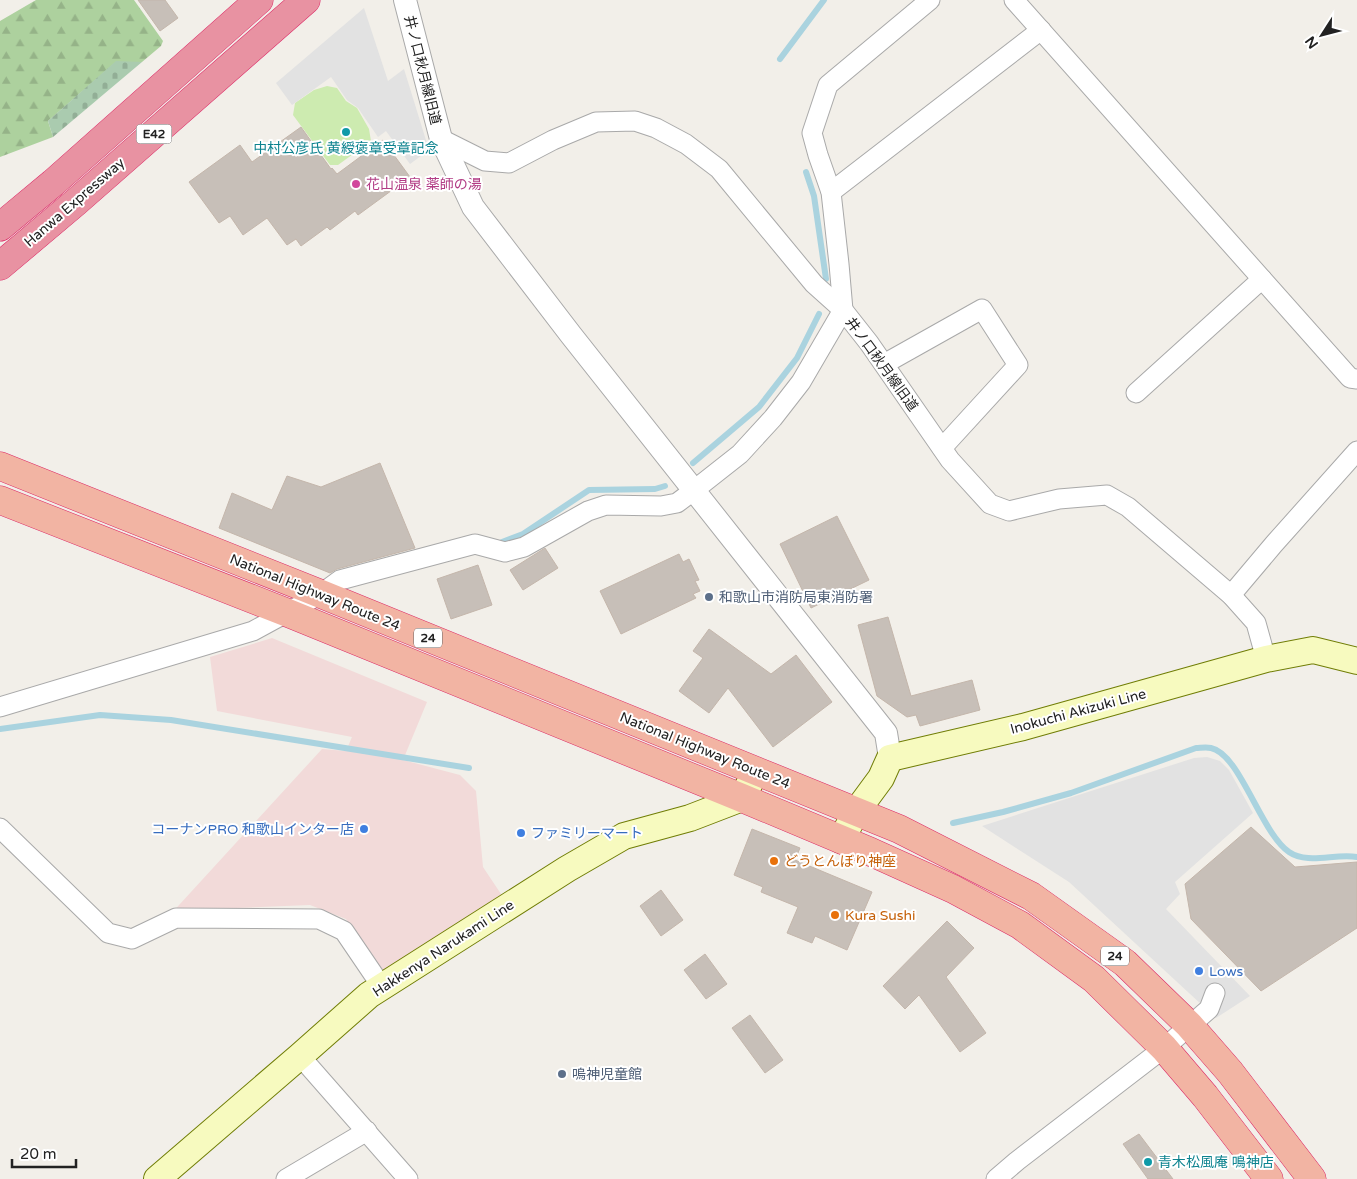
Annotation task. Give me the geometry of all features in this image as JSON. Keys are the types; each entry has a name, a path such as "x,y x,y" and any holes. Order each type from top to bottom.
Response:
{"highway":[{"name":"Hanwa Expressway","path":"0,227 53,183 259,0"},
{"name":"Hanwa Expressway","path":"0,266 84,195 306,0"},
{"name":"National Highway Route 24","path":"0,466 322,594 899,829 1031,896 1126,963 1189,1025 1230,1072 1312,1179"},
{"name":"24","path":"0,500 288,613 742,798 953,890 1020,925 1094,979 1164,1048 1205,1096 1269,1179"}],"main road":[{"name":"Inokuchi Akizuki Line","path":"890,758 1023,727 1266,659 1313,650 1357,661"},
{"path":"841,840 856,812 881,778 890,758"},
{"path":"742,798 756,771"},
{"name":"Hakkenya Narukami Line","path":"157,1179 369,995 567,869 624,836 690,818 742,798"}],"street":[{"name":"井ノ口秋月線旧道","path":"405,0 441,139 473,207 570,335 886,733 890,758"},
{"path":"0,707 252,631 322,594 340,580 475,544 506,552 524,548 588,511 606,505 661,506 677,503 693,491 740,454 773,418 800,382 842,310 831,192 812,133 828,85 930,0"},
{"path":"1014,0 1350,378 1357,379"},
{"path":"831,192 1041,30"},
{"name":"井ノ口秋月線旧道","path":"441,139 485,162 509,163 553,140 596,122 635,121 656,128 686,144 719,169 814,284 842,310 869,343 950,460 990,504 1009,511 1059,499 1107,495 1128,507 1231,595 1256,623 1266,659"},
{"path":"1136,393 1262,278"},
{"path":"884,364 982,309 1018,364 942,448"},
{"path":"1231,595 1357,451"},
{"path":"0,828 108,933 132,939 176,918 319,919 344,931 382,987"},
{"path":"996,1179 1164,1048 1208,1009 1215,993"},
{"path":"300,1056 408,1179"},
{"path":"286,1179 367,1131"}],"shaded area":[{"path":"364,8 388,81 404,69 429,150 410,164 386,131 378,137 358,108 347,100 331,77 292,105 276,83"},
{"name":"コーナンPRO 和歌山インター店","path":"272,638 427,702 403,760 460,775 476,791 483,867 503,897 385,976 346,919 310,905 210,909 169,916 322,749 346,751 352,737 217,711 210,657"},
{"path":"1207,757 1220,761 1229,770 1253,813 1175,882 1180,894 1166,909 1250,996 1216,1018 1069,882 982,826 1194,758"}],"green space":[{"path":"36,0 134,0 163,41 161,46 142,62 116,62 48,121 53,137 0,157 0,21"},
{"path":"116,61 142,62 53,137 48,121"},
{"path":"327,86 337,88 346,101 357,108 369,129 371,141 338,165 330,165 293,115 295,103 314,90"}],"building":[{"path":"138,0 165,0 178,18 160,31"},
{"path":"301,127 331,169 337,174 383,140 410,177 358,215 355,211 330,230 327,227 301,246 296,239 287,245 267,218 243,235 230,216 219,223 189,182 240,145 252,162"},
{"path":"380,463 415,548 337,569 330,573 219,528 232,493 272,510 287,476 321,487"},
{"path":"837,516 869,580 811,608 780,544"},
{"path":"545,548 558,568 523,590 510,570"},
{"path":"679,554 683,562 689,559 699,580 695,581 700,591 693,594 696,598 621,634 600,591"},
{"path":"478,565 492,605 451,619 437,579"},
{"path":"888,617 911,696 972,680 980,710 920,726 916,715 907,717 877,696 858,625"},
{"path":"709,629 771,674 796,655 832,702 773,747 728,688 709,713 679,691 703,658 693,651"},
{"path":"1251,827 1295,867 1357,862 1357,928 1261,991 1191,919 1185,884"},
{"path":"752,829 800,848 795,860 872,892 847,950 815,936 812,943 787,933 798,907 761,892 763,887 734,875"},
{"path":"661,890 683,920 661,936 640,906"},
{"path":"947,921 974,948 946,977 986,1033 960,1052 919,995 905,1009 883,986"},
{"path":"705,954 727,984 706,999 684,970"},
{"path":"750,1015 783,1060 765,1073 732,1028"},
{"name":"青木松風庵 鳴神店","path":"1139,1134 1173,1179 1148,1179 1123,1144"}],"waterway":[{"path":"780,59 824,0"},
{"path":"806,172 814,196 826,279"},
{"path":"693,463 759,407 797,358 819,314"},
{"path":"502,542 523,534 589,490 655,489 665,486"},
{"path":"0,729 100,715 171,720 469,768"},
{"path":"953,823 1003,812 1071,793 1196,748 1211,748 1222,753 1231,764 1269,829 1289,852 1305,858 1357,857"}],"place":[{"name":"中村公彦氏 黄綬褒章受章記念","path":"346,132"},
{"name":"花山温泉 薬師の湯","path":"356,184"},
{"name":"和歌山市消防局東消防署","path":"709,597"},
{"name":"コーナンPRO 和歌山インター店","path":"364,829"},
{"name":"ファミリーマート","path":"521,833"},
{"name":"どうとんぼり神座","path":"774,861"},
{"name":"Kura Sushi","path":"835,915"},
{"name":"Lows","path":"1199,971"},
{"name":"嗚神児童館","path":"562,1074"},
{"name":"青木松風庵 鳴神店","path":"1148,1162"}]}
